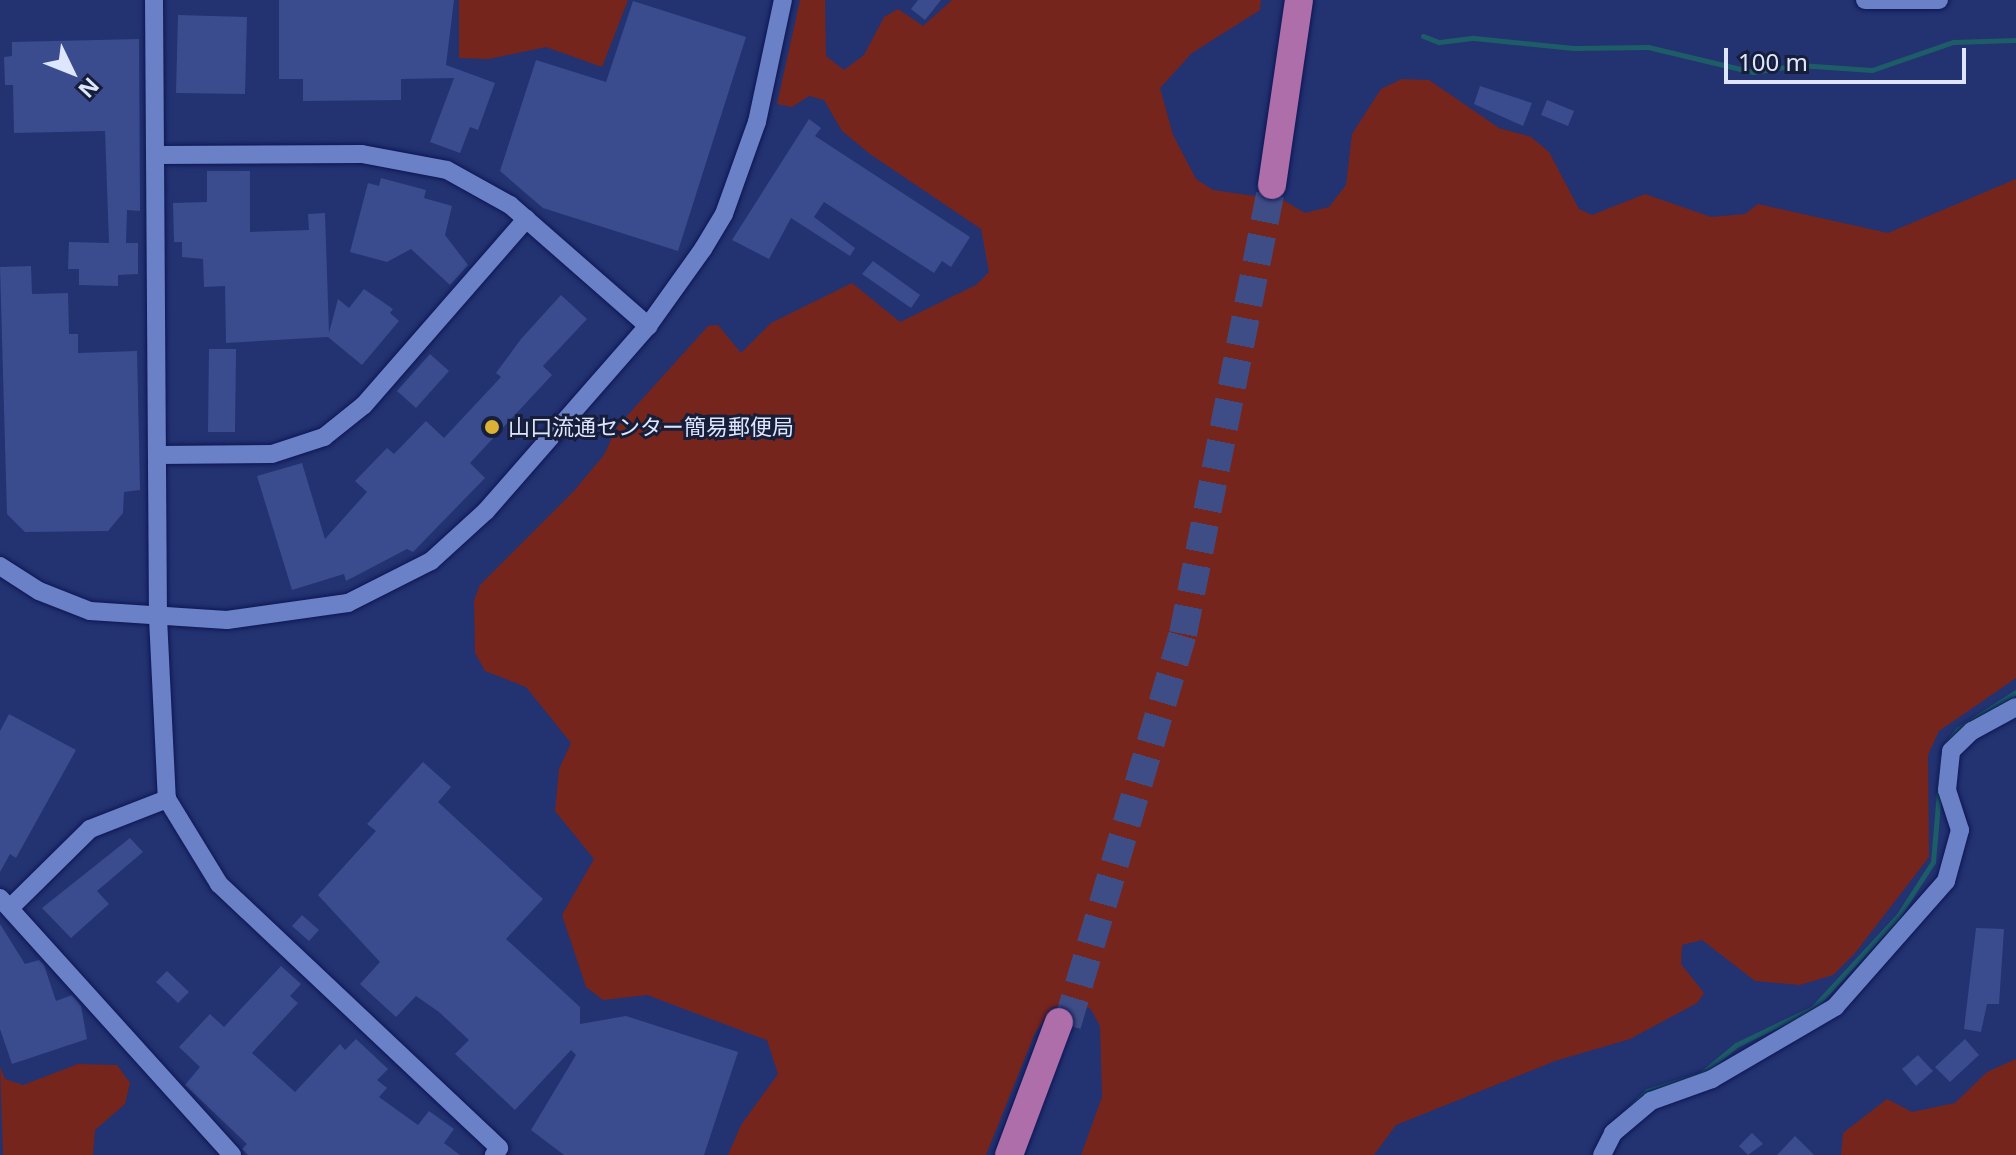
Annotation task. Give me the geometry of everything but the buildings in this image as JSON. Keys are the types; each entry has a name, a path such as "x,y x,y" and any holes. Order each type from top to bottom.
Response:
{"highway":[{"path":"1286,0 1266,184 1299,0"},
{"path":"1009,1155 1063,1023 1019,1155"}],"street":[{"path":"154,0 158,618 167,799 219,884 499,1148 494,1155"},
{"path":"0,566 65,603 115,616 158,618 227,620 313,612 403,578 486,511 648,326 703,249 735,187 757,122 783,0"},
{"path":"1865,0 1939,0"},
{"path":"156,155 400,157 467,178 526,219 648,326"},
{"path":"158,455 272,454 324,437 364,405 526,219"},
{"path":"1602,1155 1613,1133 1651,1101 1712,1079 1835,1007 1946,881 1960,830 1947,790 1951,751 1972,731 2016,707"},
{"path":"167,799 90,829 6,902 232,1155"}],"shaded area":[{"path":"459,0 628,0 602,67 546,47 489,59 459,58"},
{"path":"800,0 825,0 826,56 844,70 864,55 884,17 898,9 923,26 952,0 1261,0 1260,10 1192,53 1160,88 1173,135 1196,179 1213,190 1283,200 1305,213 1329,207 1346,185 1352,134 1381,89 1402,79 1429,80 1499,128 1531,137 1549,152 1579,209 1592,215 1645,194 1711,217 1745,214 1758,204 1888,233 2016,179 2016,678 1939,731 1928,755 1929,857 1855,953 1833,975 1800,985 1755,981 1702,940 1682,945 1681,964 1704,993 1697,1003 1630,1039 1555,1061 1396,1125 1374,1155 1081,1155 1102,1097 1100,1026 1090,1008 1053,1007 1035,1033 986,1155 728,1155 741,1125 778,1074 767,1040 647,995 603,1000 586,987 562,915 594,859 555,811 559,769 571,743 526,687 485,671 475,653 474,600 480,585 573,492 604,455 617,427 708,326 718,325 741,353 771,323 852,283 900,322 976,285 989,272 981,229 870,154 842,131 824,100 809,96 792,107 777,104"},
{"path":"2016,1059 2016,1155 1841,1155 1843,1133 1887,1099 1912,1112 1955,1103 1987,1072"},
{"path":"78,1064 117,1065 130,1083 125,1104 95,1130 93,1155 3,1155 0,1067 5,1079 23,1085"}],"waterway":[{"path":"1423,36 1439,42 1474,38 1574,48 1648,47 1753,72 1799,65 1872,70 1953,42 2016,40"},
{"path":"1945,746 1958,729 2016,692"},
{"path":"1627,1111 1647,1091 1701,1074 1736,1045 1813,1008 1898,916 1933,862 1942,756"}],"tunnel":[{"path":"1067,1025 1183,634 1272,185"}],"place":[{"name":"山口流通センター簡易郵便局","path":"492,427"}]}
